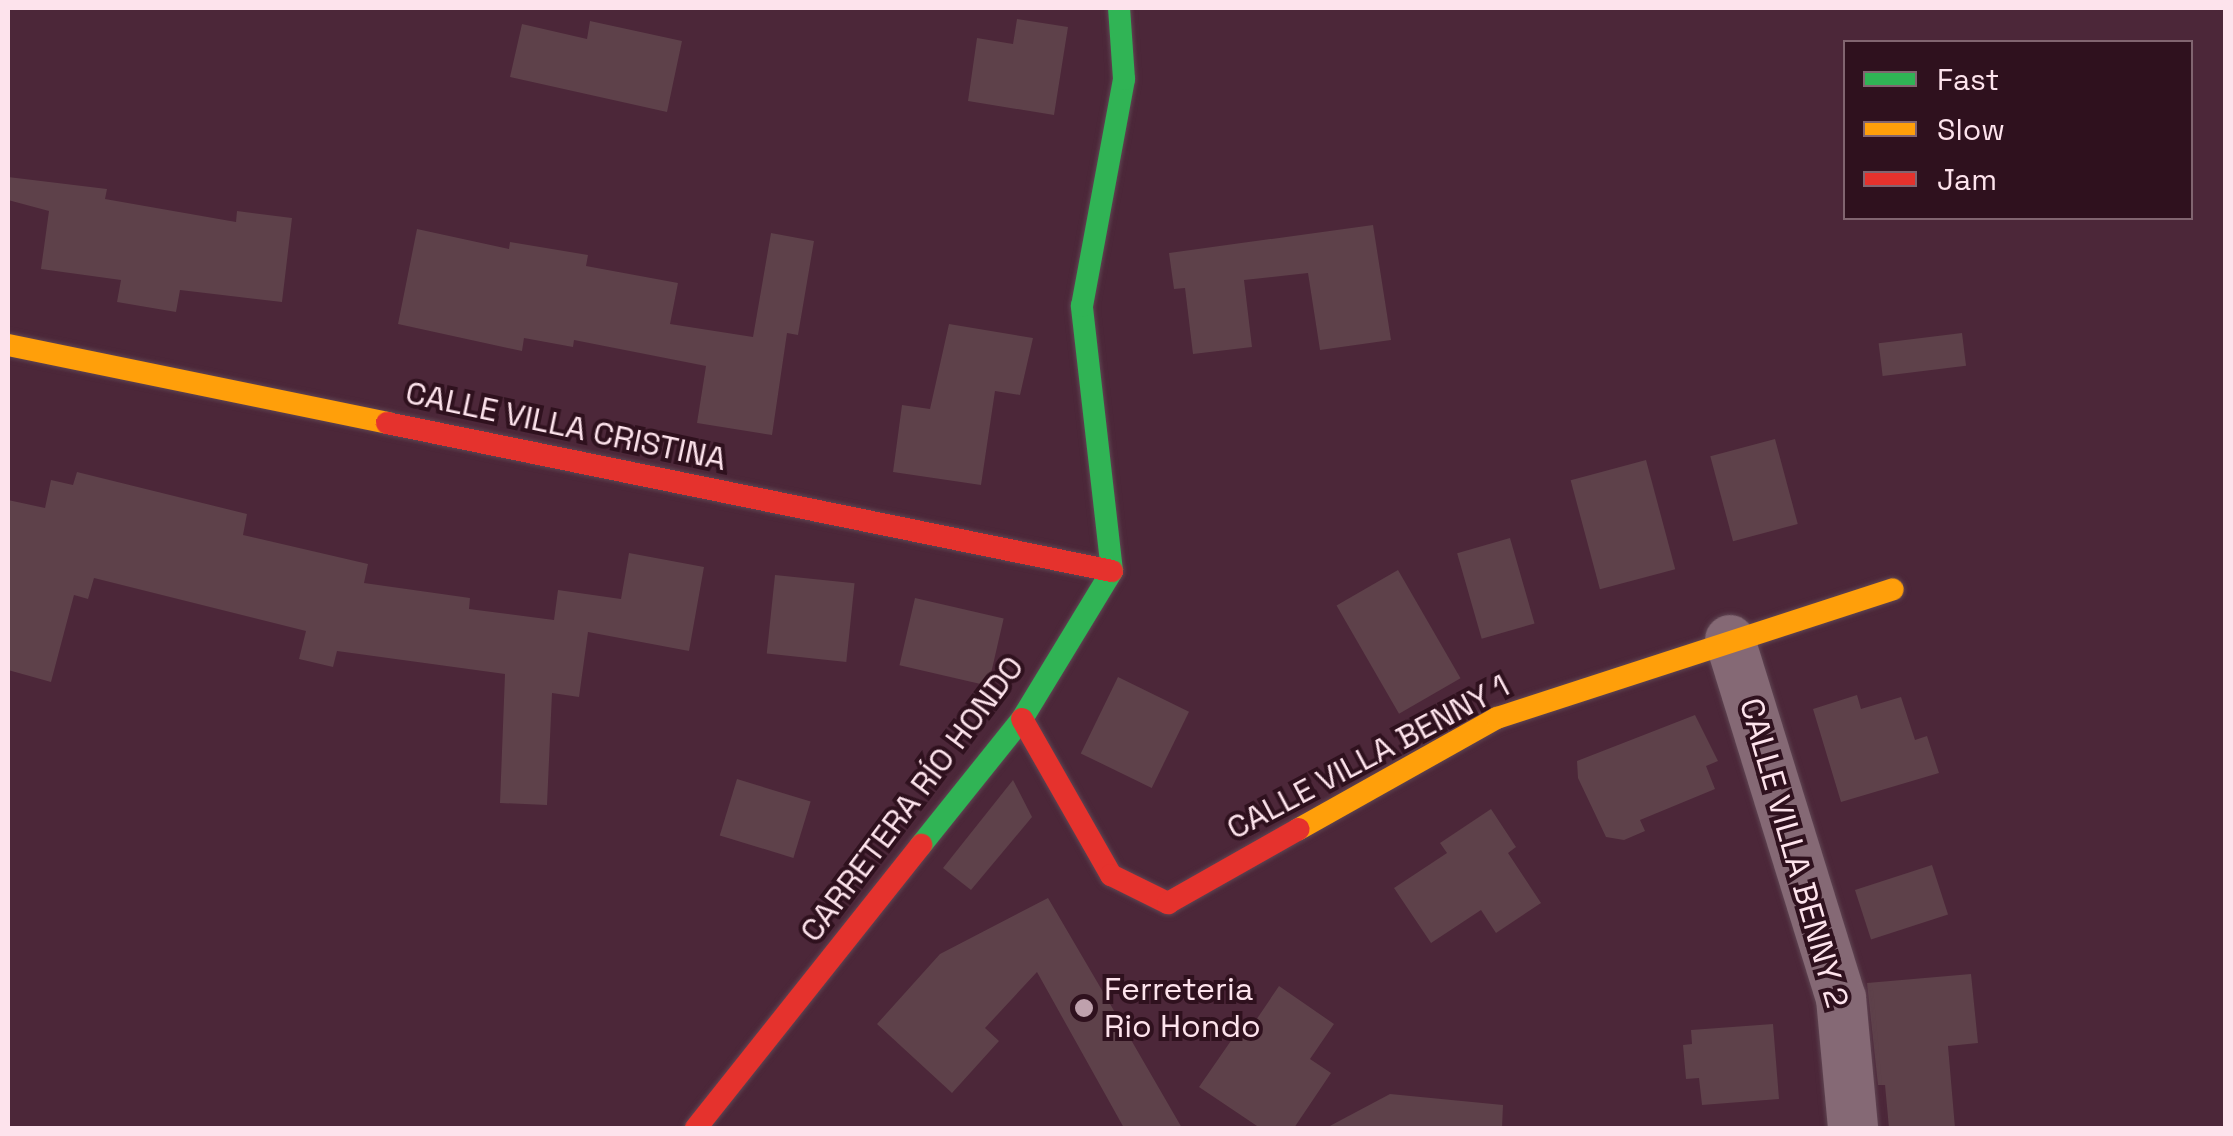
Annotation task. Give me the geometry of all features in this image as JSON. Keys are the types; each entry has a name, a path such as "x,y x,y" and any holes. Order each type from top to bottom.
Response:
{"street":[{"path":"1112,571 1082,306 1124,80 1120,8"},
{"name":"CALLE VILLA CRISTINA","path":"8,345 1112,571"},
{"name":"CARRETERA RÍO HONDO","path":"696,1128 1022,719 1112,571"},
{"name":"CALLE VILLA BENNY 1","path":"1022,719 1111,875 1168,902 1497,718 1893,589"},
{"name":"CALLE VILLA BENNY 2","path":"1730,640 1842,998 1853,1128"}],"building":[{"path":"1017,19 1068,27 1054,115 968,101 977,38 1013,44"},
{"path":"590,21 682,41 667,112 510,77 522,24 587,39"},
{"path":"8,177 107,189 105,199 236,222 237,211 292,218 282,302 180,290 176,312 117,302 121,280 41,269 49,211 8,200"},
{"path":"1373,225 1391,340 1320,350 1308,273 1244,280 1252,347 1193,354 1185,288 1174,289 1169,253"},
{"path":"417,229 509,249 510,242 588,255 586,266 678,283 670,324 753,337 771,233 814,241 798,335 787,333 772,435 697,423 706,366 574,340 573,347 524,338 522,351 398,324"},
{"path":"949,324 1033,338 1020,395 995,391 981,485 893,472 902,405 930,409"},
{"path":"1962,333 1966,366 1883,376 1879,343"},
{"path":"1775,439 1798,524 1733,541 1710,456"},
{"path":"1646,460 1675,569 1600,589 1571,480"},
{"path":"77,472 247,514 243,535 368,564 364,583 470,598 469,609 554,620 558,590 621,599 629,553 704,567 689,651 588,632 579,697 552,693 547,805 500,803 505,674 337,651 333,667 299,659 306,631 94,578 88,599 74,595 51,682 8,670 8,500 45,508 51,480 73,485"},
{"path":"1510,538 1535,624 1482,639 1457,553"},
{"path":"1398,570 1460,678 1399,714 1337,606"},
{"path":"775,575 855,583 846,662 767,654"},
{"path":"915,598 1004,618 988,686 899,665"},
{"path":"1118,677 1189,712 1152,788 1081,753"},
{"path":"1857,695 1861,709 1901,697 1915,740 1927,736 1939,773 1841,802 1813,709"},
{"path":"1695,715 1718,761 1706,766 1715,789 1640,820 1645,831 1624,840 1606,837 1578,778 1577,761"},
{"path":"737,779 811,802 793,858 720,835"},
{"path":"1013,780 1032,817 971,890 943,868"},
{"path":"1491,809 1516,847 1508,853 1541,903 1496,933 1481,910 1431,943 1394,888 1447,853 1440,843"},
{"path":"1932,865 1948,914 1871,939 1855,890"},
{"path":"1048,898 1182,1128 1124,1128 1037,972 985,1028 999,1041 952,1093 877,1024 940,954"},
{"path":"1971,974 1978,1043 1948,1046 1955,1128 1889,1128 1885,1085 1878,1085 1867,983"},
{"path":"1279,986 1334,1024 1310,1059 1331,1073 1294,1128 1260,1128 1199,1087 1237,1032 1244,1038"},
{"path":"1773,1024 1779,1099 1702,1105 1699,1078 1686,1079 1683,1045 1692,1044 1691,1030"},
{"path":"1390,1094 1503,1105 1502,1128 1326,1128"}],"traffic: fast":[{"path":"921,845 1022,719 1112,571 1082,306 1124,79 1119,8"}],"traffic: slow":[{"path":"8,345 387,423"},
{"path":"1299,829 1497,718 1893,589"}],"traffic: jam":[{"path":"387,423 1112,571"},
{"path":"1022,719 1111,875 1168,903 1299,829"},
{"path":"696,1128 921,845"}],"place":[{"name":"Ferreteria Rio Hondo","path":"1084,1008"}]}
